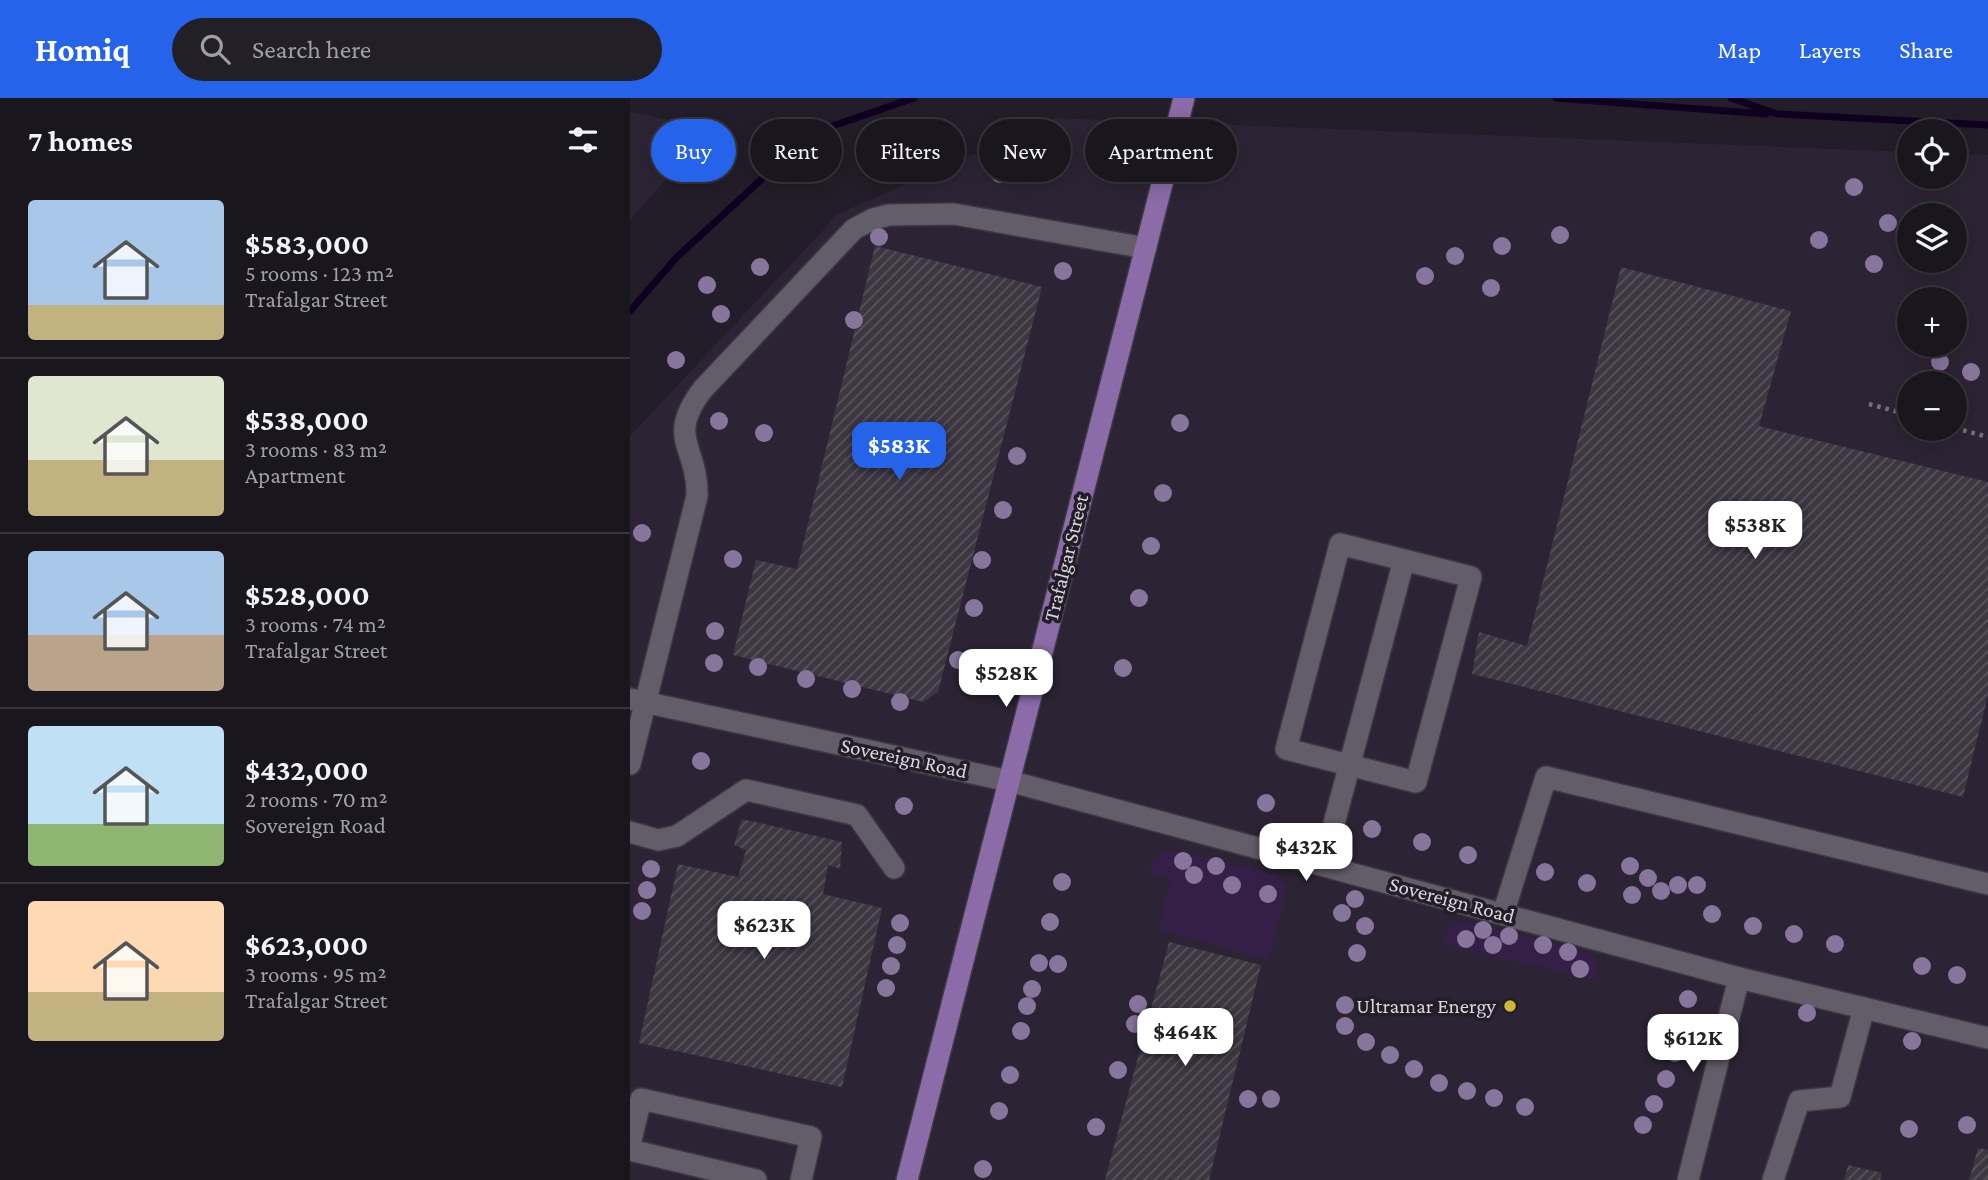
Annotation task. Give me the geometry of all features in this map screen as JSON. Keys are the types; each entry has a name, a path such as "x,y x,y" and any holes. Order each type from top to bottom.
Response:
{"main road":[{"name":"Trafalgar Street","path":"907,1180 1184,98"}],"street":[{"path":"630,764 637,700 697,496 694,466 683,434 690,405 854,229 873,219 889,215 954,214 1146,248"},
{"path":"1340,544 1404,560 1471,577 1416,782 1286,749 1340,544"},
{"path":"1323,865 1404,560"},
{"name":"Sovereign Road","path":"637,700 1009,781 1739,978 1988,1038"},
{"path":"1503,914 1546,776 1988,884"},
{"path":"630,832 657,840 677,836 746,790 857,816 894,869"},
{"path":"1688,1180 1739,978"},
{"path":"1773,1180 1799,1101 1840,1097 1864,1008"},
{"path":"630,1144 641,1099 811,1137 801,1180"},
{"path":"630,1150 757,1180"}],"path":[{"path":"1870,404 1897,412"},
{"path":"1967,432 1988,438"}],"shaded area":[{"path":"630,111 664,119 651,119 651,182 664,182 630,220"},
{"path":"1056,118 1085,119 1085,182 1237,182 1237,125 1897,152 1897,189 1967,189 1967,154 1988,155 1988,1180 630,1180 630,436 838,214 911,182 965,182 965,158 979,152 979,182 1071,182 1071,119 1054,119"},
{"path":"1168,850 1274,874 1285,886 1286,893 1268,960 1159,929 1171,878 1151,873 1151,862"},
{"path":"1460,921 1587,952 1597,963 1596,980 1444,944 1448,929"}],"building":[{"path":"875,246 1042,287 938,692 923,702 733,655 756,560 797,569"},
{"path":"1621,267 1791,311 1759,426 1988,482 1988,695 1963,797 1472,674 1479,632 1527,646"},
{"path":"742,819 842,842 840,869 828,865 823,894 882,908 842,1087 639,1043 678,864 738,877 746,850 734,845"},
{"path":"1169,942 1261,965 1209,1180 1105,1180"},
{"path":"1978,1148 1988,1150 1988,1180 1969,1180"},
{"path":"1848,1165 1882,1173 1880,1180 1844,1180"}],"waterway":[{"path":"630,311 677,257 812,133 914,98"},
{"path":"1556,98 1766,114"},
{"path":"1731,98 1777,114 1988,125"}],"place":[{"name":"Ultramar Energy","path":"1510,1006"}]}
